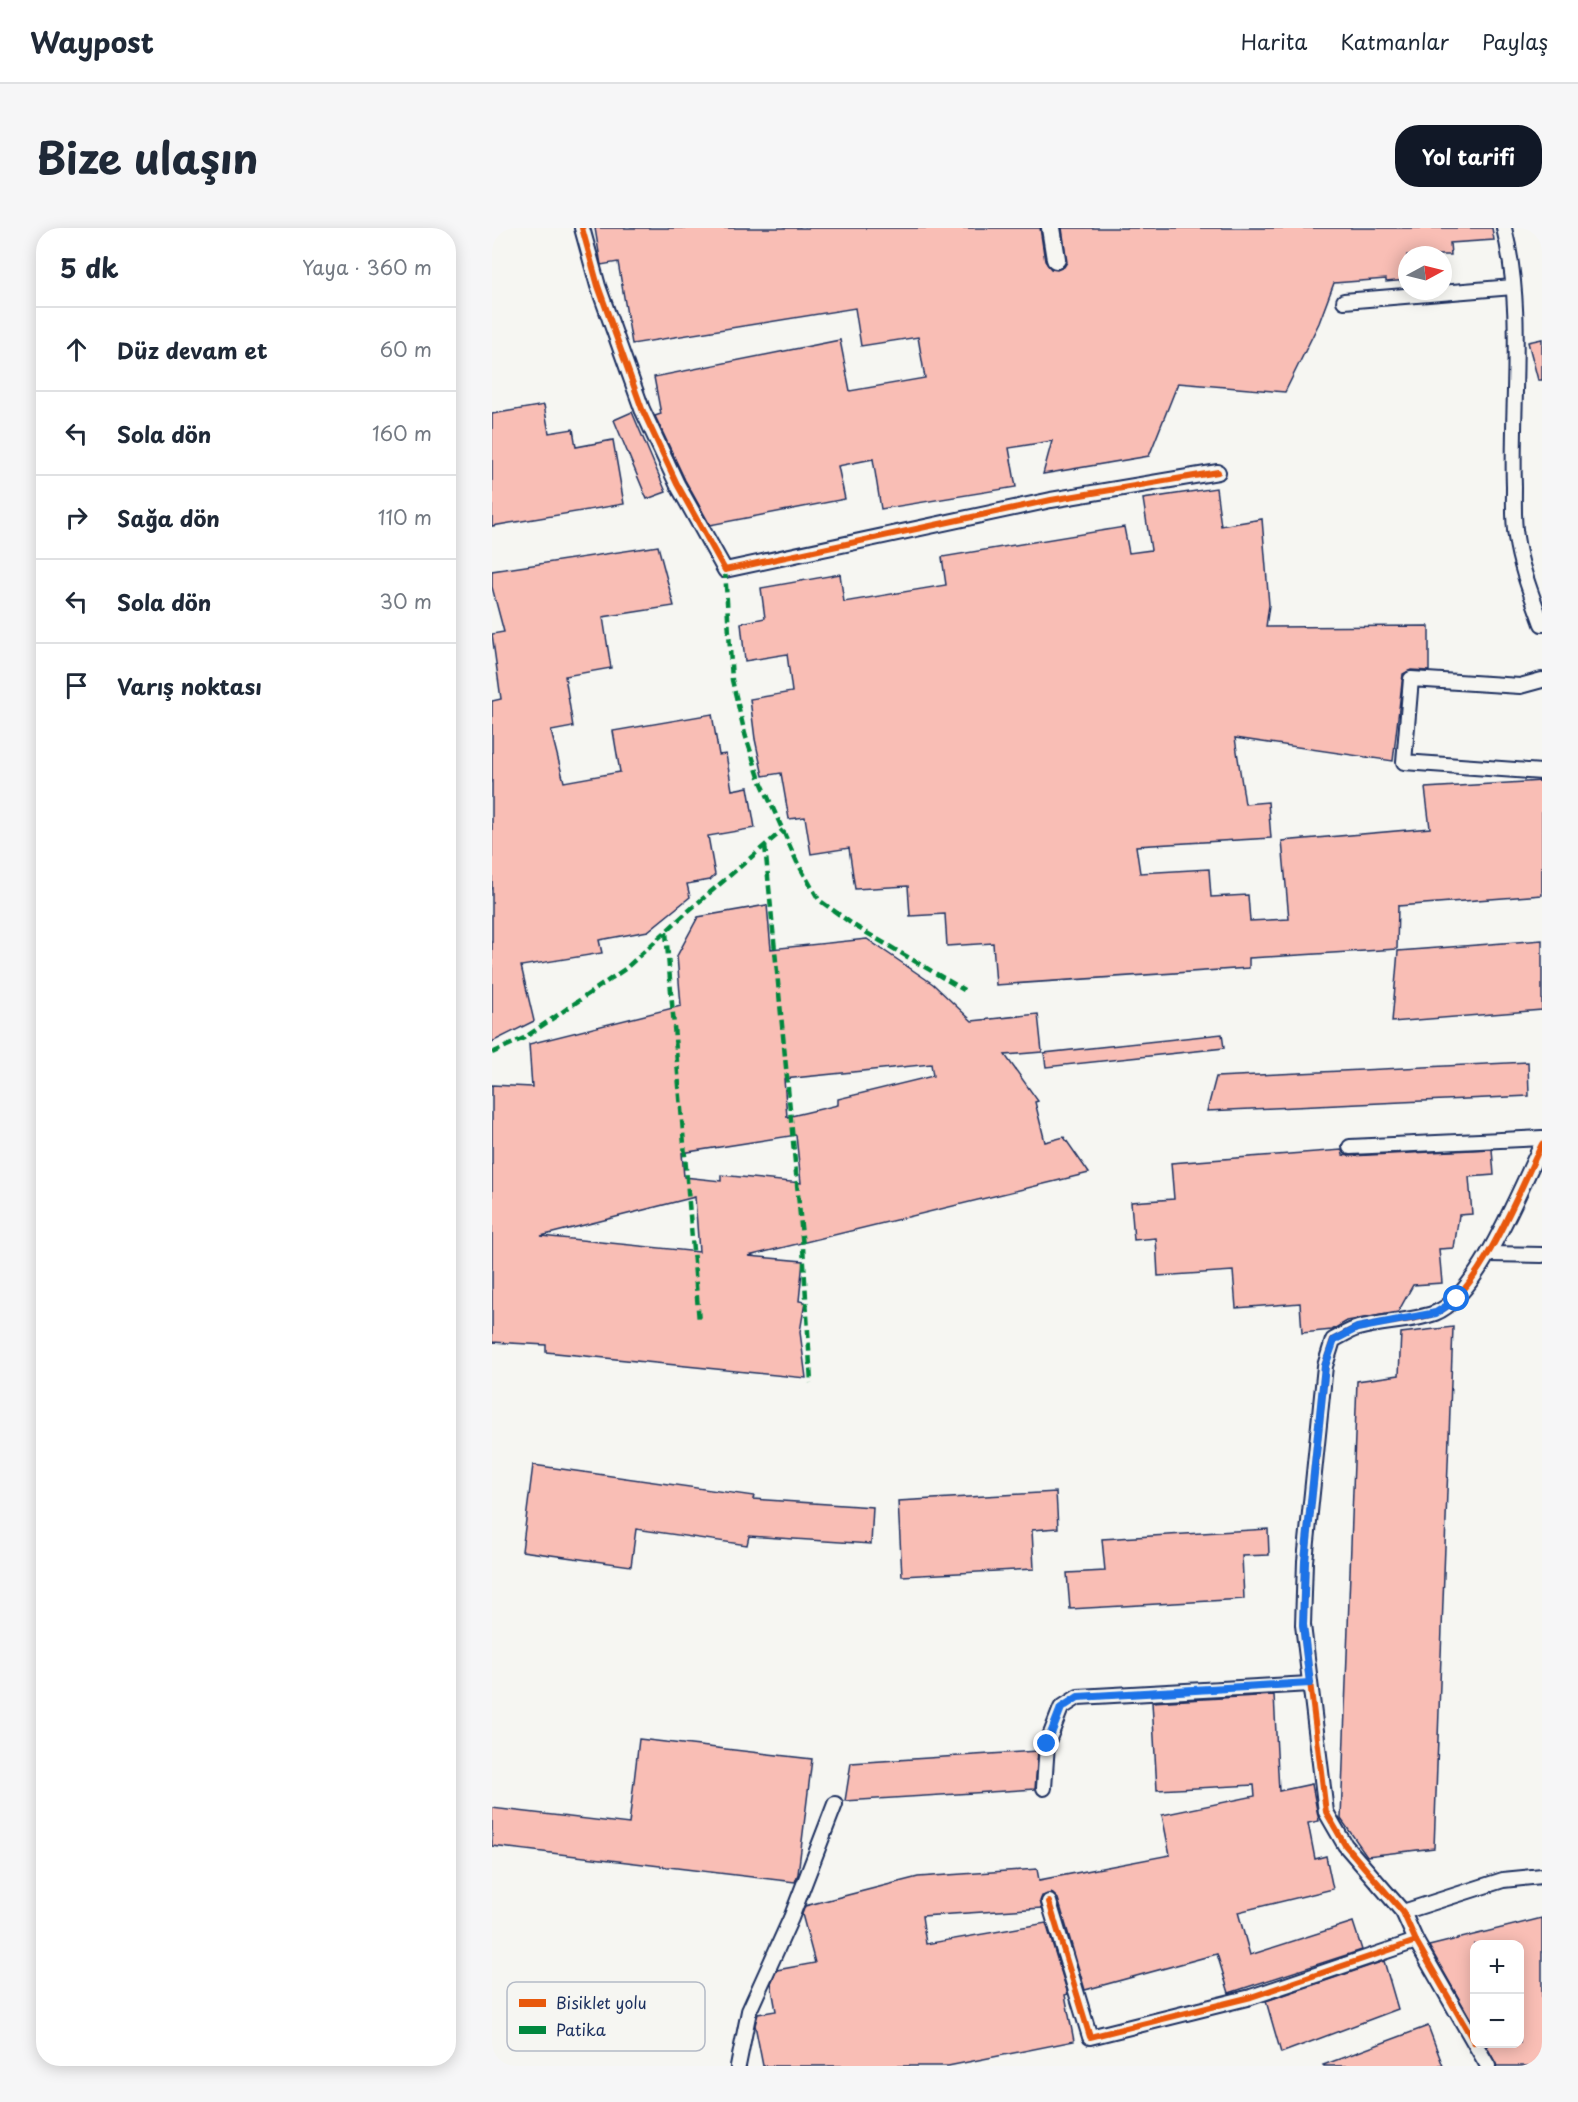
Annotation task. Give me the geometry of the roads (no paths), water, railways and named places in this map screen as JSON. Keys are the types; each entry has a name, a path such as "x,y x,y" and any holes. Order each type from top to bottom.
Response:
{"street":[{"path":"582,228 598,286 642,409 677,484 725,570 1051,500 1218,472"},
{"path":"1051,228 1056,259"},
{"path":"1504,228 1509,248 1515,317 1512,440 1516,536 1528,583 1542,624"},
{"path":"1344,301 1513,287"},
{"path":"1542,680 1520,686 1411,679 1404,762 1542,772"},
{"path":"1350,1147 1542,1138"},
{"path":"1470,2034 1416,1941 1403,1912 1345,1845 1326,1812 1303,1625 1305,1561 1325,1366 1334,1340 1357,1328 1436,1313 1457,1299 1474,1278 1488,1254 1542,1144"},
{"path":"1488,1254 1542,1255"},
{"path":"1044,1788 1047,1744 1061,1708 1078,1697 1310,1683"},
{"path":"738,2066 749,2011 836,1804"},
{"path":"1403,1912 1503,1880 1542,1876"},
{"path":"1050,1902 1090,2037 1251,1998 1416,1941"},
{"path":"1478,2048 1488,2066"}]}
